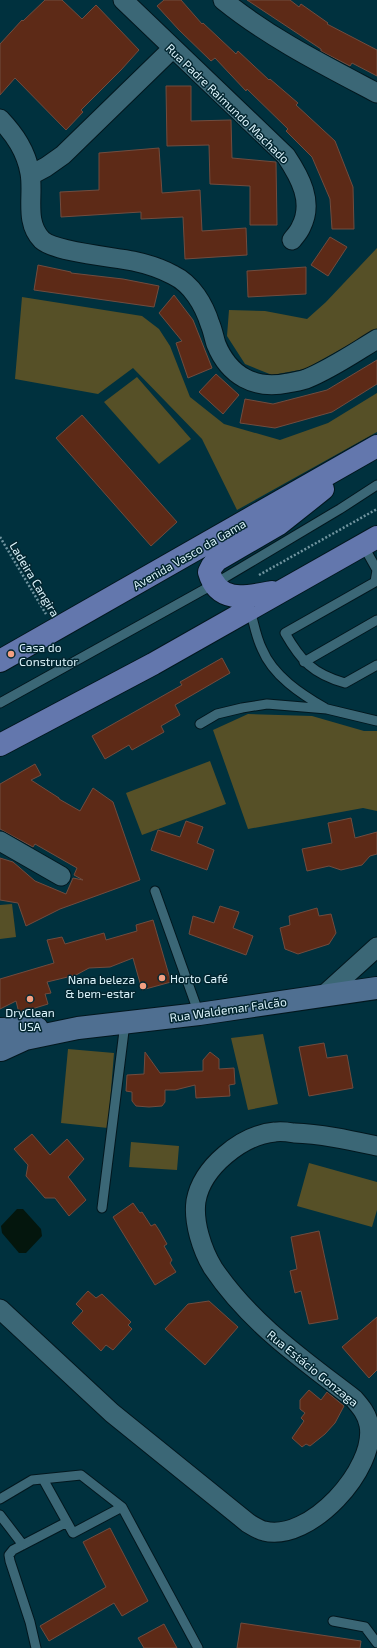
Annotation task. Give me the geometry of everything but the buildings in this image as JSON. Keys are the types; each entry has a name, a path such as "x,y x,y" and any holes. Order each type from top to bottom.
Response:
{"main road":[{"path":"285,590 240,597 232,596 222,592 214,584 209,572 217,560 279,524 372,449"},
{"name":"Avenida Vasco da Gama","path":"0,661 372,449"},
{"path":"0,746 153,664 370,541"}],"street":[{"name":"Rua Padre Raimundo Machado","path":"123,0 286,156 297,173 305,193 306,212 302,227 292,240"},
{"path":"223,0 263,29 305,55 377,93"},
{"path":"30,174 46,167 63,155 173,48"},
{"path":"0,119 15,135 26,155 30,174 31,216 35,230 43,241 68,249 135,261 154,266 175,275 190,288 202,304 210,323 216,344 224,360 234,371 259,385 279,385 305,380 377,339"},
{"path":"0,841 61,876"},
{"path":"323,996 377,947"},
{"name":"Rua Waldemar Falcão","path":"0,1041 25,1039 78,1028 198,1014 377,988"},
{"name":"Rua Estácio Gonzaga","path":"0,1309 112,1413 248,1523 265,1532 283,1532 307,1524 320,1516 335,1502 353,1481 367,1457 370,1426 361,1407 354,1399 283,1344 256,1320 234,1297 212,1266 202,1243 197,1220 196,1202 201,1185 211,1170 229,1152 248,1140 275,1132 313,1134 377,1146"}],"lane":[{"path":"0,703 214,584 340,509 377,485"},
{"path":"340,509 377,492"},
{"path":"370,541 377,570 376,584 285,633 304,662 332,680 345,683 377,665"},
{"path":"250,610 262,651 272,666 298,691 327,710"},
{"path":"304,662 377,620"},
{"path":"200,724 217,714 267,704 327,710 377,721"},
{"path":"155,891 198,1014"},
{"path":"102,1208 125,1022"},
{"path":"0,1499 32,1480 81,1475 122,1507 198,1648"},
{"path":"43,1479 73,1533 122,1507"},
{"path":"0,1515 23,1545"},
{"path":"36,1648 30,1622 9,1555 13,1550 67,1522"},
{"path":"333,1622 366,1627 377,1643"}],"path":[{"name":"Ladeira Cangira","path":"0,537 56,630"}],"shaded area":[{"path":"377,248 377,329 305,369 272,375 245,364 227,336 229,310 265,311 307,319 326,302"},
{"path":"22,297 142,316 159,329 170,346 190,397 224,424 280,440 328,423 377,393 377,432 237,510 202,439 133,368 98,394 15,379"},
{"path":"137,377 191,439 159,464 104,402"},
{"path":"248,714 312,716 364,731 377,731 377,811 363,808 248,829 213,730"},
{"path":"210,761 226,804 142,835 126,793"},
{"path":"12,904 16,937 0,939 0,905"},
{"path":"263,1034 278,1104 248,1110 231,1038"},
{"path":"68,1049 114,1053 108,1128 61,1123"},
{"path":"131,1142 179,1146 177,1170 129,1167"},
{"path":"309,1163 377,1182 377,1210 372,1227 297,1206"},
{"path":"17,1209 23,1209 41,1229 42,1236 26,1253 19,1253 2,1233 1,1226"}],"place":[{"name":"Casa do Construtor","path":"11,654"},
{"name":"Horto Café","path":"162,978"},
{"name":"Nana beleza & bem-estar","path":"143,986"},
{"name":"DryClean USA","path":"30,999"}]}
